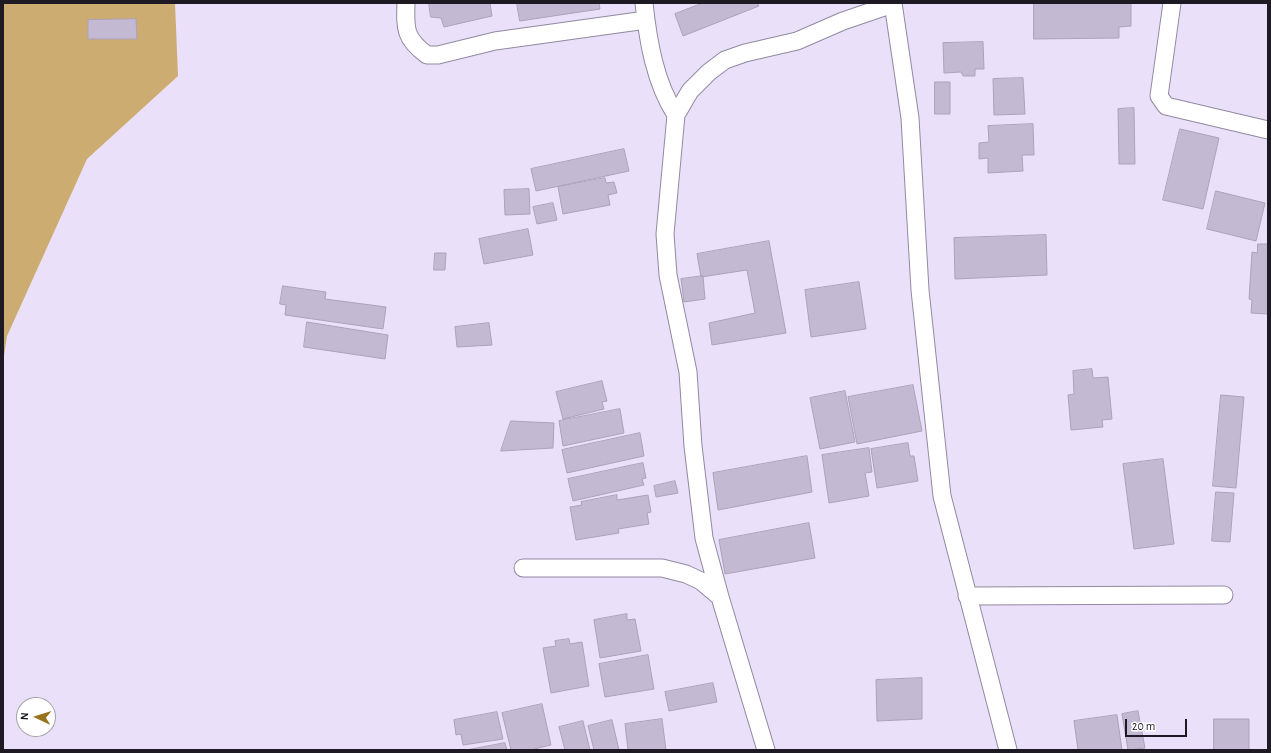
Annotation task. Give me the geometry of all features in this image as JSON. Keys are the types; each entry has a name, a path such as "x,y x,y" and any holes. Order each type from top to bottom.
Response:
{"street":[{"path":"406,3 406,32 411,40 427,55 438,55 495,41 645,11 661,86 676,115"},
{"path":"1172,3 1159,96 1166,106 1268,130"},
{"path":"766,750 720,597 704,538 693,446 688,372 668,275 665,234 676,115 690,91 709,72 725,60 745,53 796,41 843,21 893,4 910,118 920,290 942,496 1008,750"},
{"path":"523,568 662,568 686,574 701,581 720,597"},
{"path":"967,596 1224,595"}],"shaded area":[{"path":"3,3 175,3 178,76 87,159 7,336 3,362"}],"building":[{"path":"429,3 490,3 492,16 444,27 441,18 431,17"},
{"path":"517,3 599,3 600,9 520,21"},
{"path":"703,3 757,3 759,6 683,36 675,14"},
{"path":"1034,3 1131,3 1131,26 1119,27 1119,38 1034,39"},
{"path":"136,19 137,39 88,39 88,20"},
{"path":"983,42 984,69 975,69 975,76 963,76 961,72 944,73 943,43"},
{"path":"1023,78 1025,114 994,115 993,79"},
{"path":"935,82 950,82 950,114 935,114"},
{"path":"1134,108 1135,164 1119,164 1118,109"},
{"path":"1033,124 1034,155 1022,155 1023,171 988,173 988,158 979,159 979,143 989,142 988,126"},
{"path":"1180,129 1219,138 1203,209 1163,200"},
{"path":"624,149 629,171 536,191 531,169"},
{"path":"605,178 606,183 614,182 617,193 608,195 610,205 563,214 558,187"},
{"path":"529,189 530,214 505,215 504,190"},
{"path":"1216,191 1265,203 1256,241 1207,229"},
{"path":"553,203 557,220 537,224 533,207"},
{"path":"528,229 533,255 484,264 479,239"},
{"path":"1046,235 1047,275 955,279 954,238"},
{"path":"769,241 786,333 712,345 709,323 755,313 747,270 701,277 697,254"},
{"path":"1258,244 1268,244 1268,314 1251,313 1252,300 1249,299 1252,252 1257,253"},
{"path":"435,253 446,253 445,270 434,270"},
{"path":"703,276 705,299 684,302 681,279"},
{"path":"859,282 866,329 811,337 805,290"},
{"path":"283,286 326,292 325,299 386,307 383,329 285,315 286,305 280,304"},
{"path":"307,322 388,335 385,359 304,347"},
{"path":"489,323 492,345 457,347 455,327"},
{"path":"1092,369 1093,378 1108,377 1112,419 1102,420 1103,427 1071,430 1068,395 1074,394 1073,371"},
{"path":"602,381 607,401 602,402 604,409 563,419 556,392"},
{"path":"913,385 922,431 857,444 848,397"},
{"path":"845,391 855,442 820,449 810,398"},
{"path":"1221,395 1244,397 1236,488 1213,486"},
{"path":"620,409 624,433 563,446 559,421"},
{"path":"511,421 554,423 553,448 501,451"},
{"path":"640,433 644,456 567,473 562,450"},
{"path":"908,443 910,456 914,456 918,481 877,488 871,449"},
{"path":"869,448 872,472 865,473 869,496 829,503 822,455"},
{"path":"807,456 812,492 718,510 713,473"},
{"path":"1163,459 1174,544 1134,549 1123,464"},
{"path":"643,463 646,478 642,479 644,485 573,501 568,479"},
{"path":"675,481 678,493 656,497 654,486"},
{"path":"1216,492 1234,493 1230,542 1212,541"},
{"path":"617,495 617,500 648,495 651,512 647,513 649,524 618,529 619,533 576,540 570,507 582,505 581,502"},
{"path":"809,523 815,558 725,574 719,540"},
{"path":"627,614 627,620 635,619 641,651 600,658 594,620"},
{"path":"569,639 570,644 582,642 589,686 551,693 543,648 556,646 555,641"},
{"path":"648,655 654,689 605,697 599,664"},
{"path":"922,678 922,719 877,721 876,680"},
{"path":"713,683 717,702 669,711 665,692"},
{"path":"542,704 551,745 530,750 511,750 502,713"},
{"path":"1138,711 1145,748 1128,750 1122,714"},
{"path":"497,712 503,739 463,745 461,734 456,735 454,720"},
{"path":"1117,715 1122,750 1078,750 1074,721"},
{"path":"662,719 666,750 628,750 625,724"},
{"path":"1214,719 1249,719 1249,750 1214,750"},
{"path":"612,720 619,750 594,750 588,726"},
{"path":"583,721 590,750 565,750 559,727"},
{"path":"505,743 507,750 467,750"}]}
